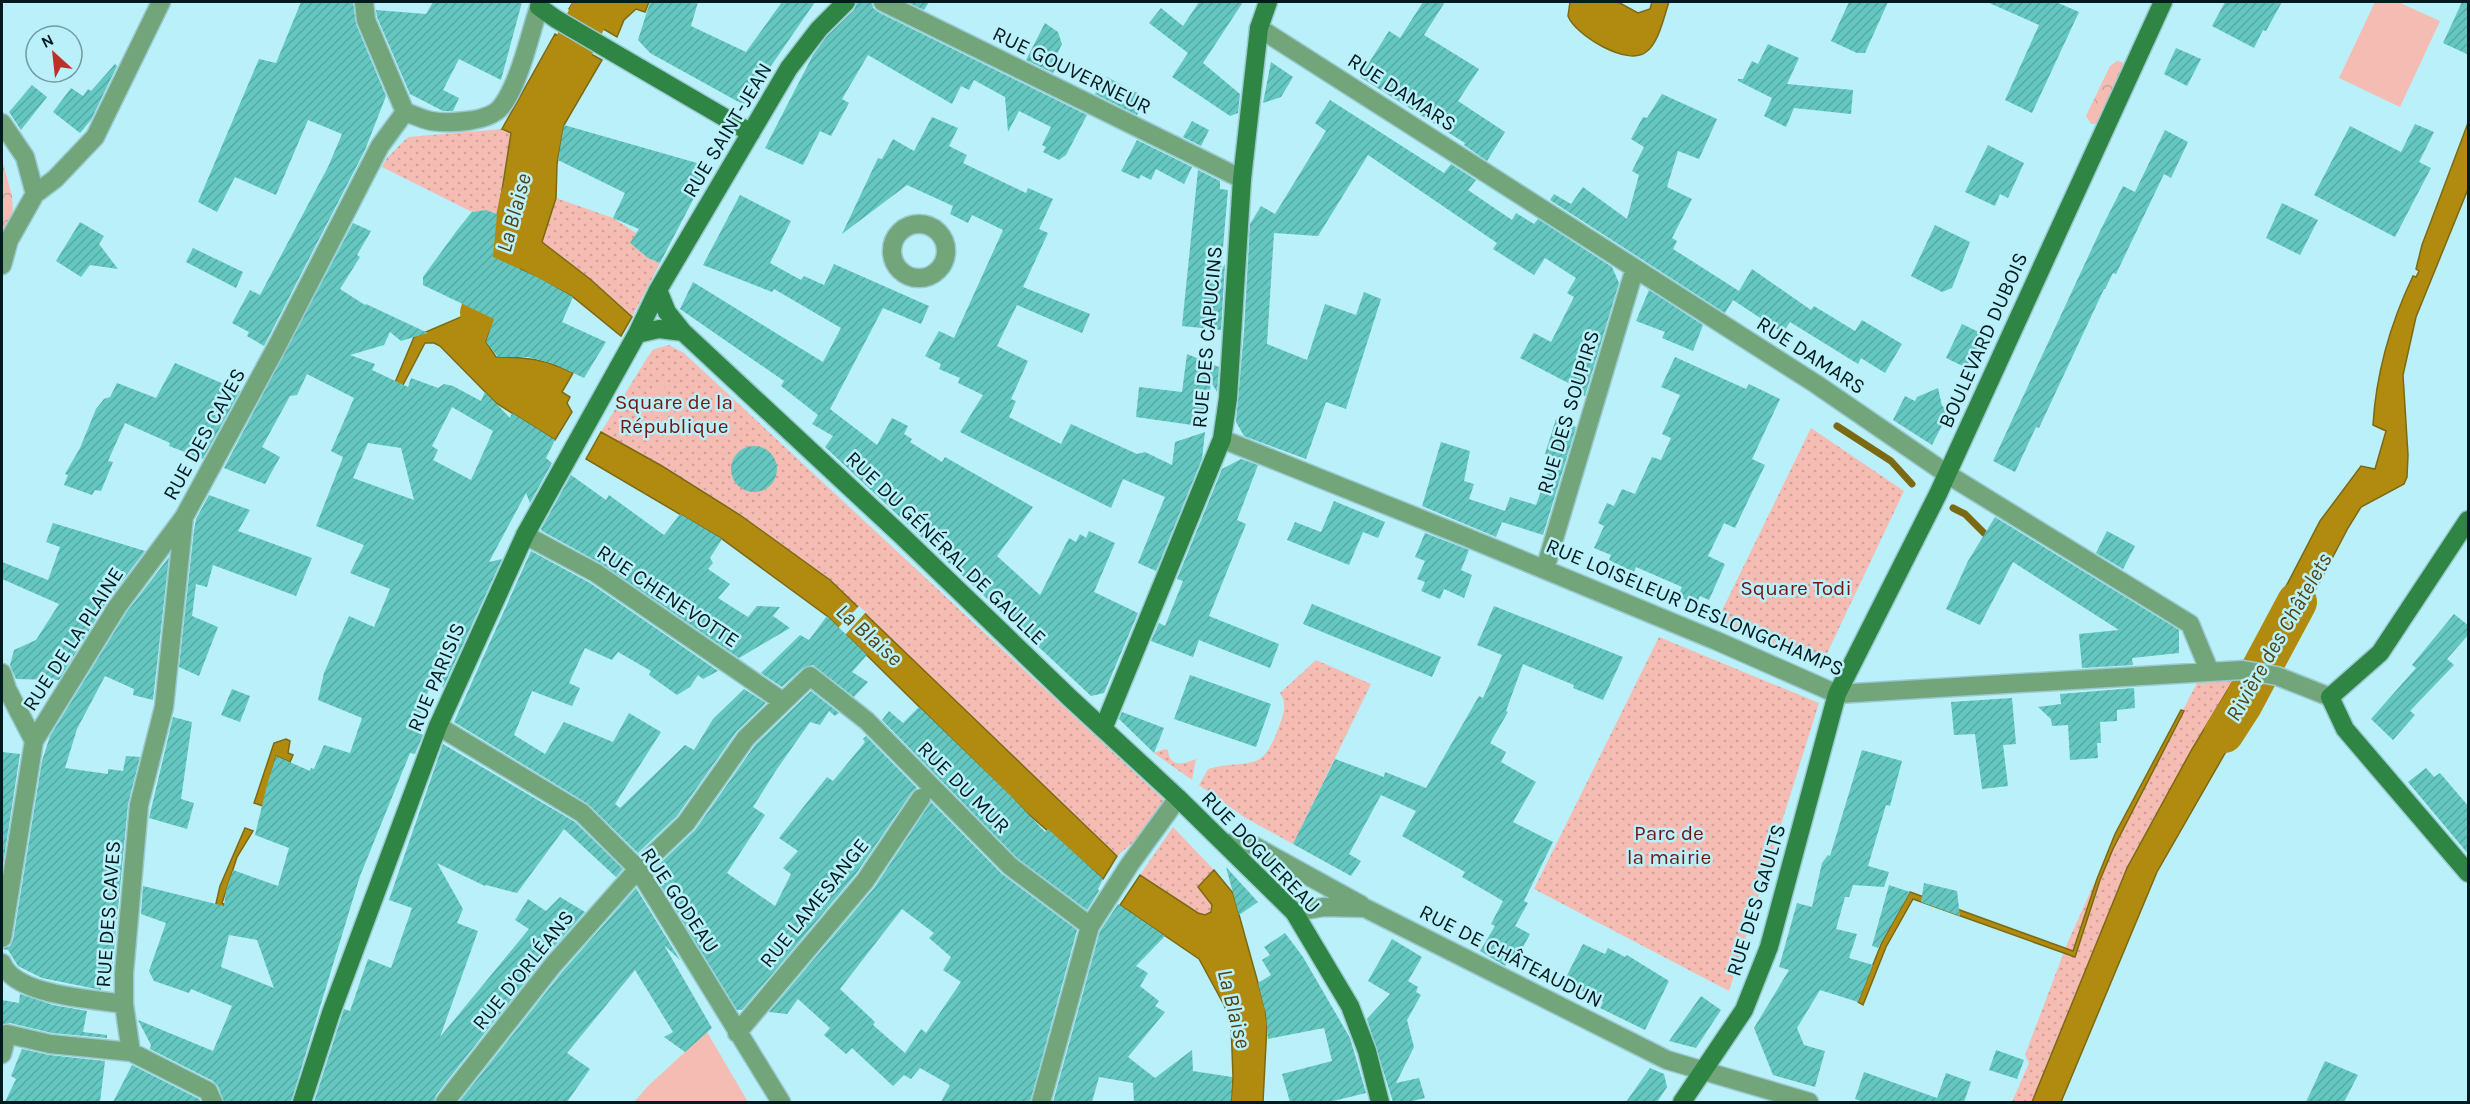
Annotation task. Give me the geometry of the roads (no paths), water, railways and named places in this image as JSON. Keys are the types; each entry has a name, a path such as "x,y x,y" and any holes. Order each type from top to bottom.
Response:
{"street":[{"path":"2,265 9,240 35,195 56,179 95,137 161,2"},
{"path":"364,2 366,20 405,112 433,121 481,119 502,106 514,82 539,4 556,19 751,133"},
{"name":"RUE SAINT-JEAN","path":"658,290 802,49 846,2"},
{"name":"RUE GOUVERNEUR","path":"883,2 1242,179"},
{"name":"RUE DES CAPUCINS","path":"1103,729 1222,439 1228,398 1242,179 1259,28 1268,2"},
{"name":"BOULEVARD DUBOIS","path":"1837,694 1947,474 2163,2"},
{"name":"RUE DAMARS","path":"1259,28 1816,384 1947,474 2190,624 2209,670"},
{"name":"RUE DES CAVES","path":"131,1052 124,1005 124,973 139,805 164,707 184,517 277,346 380,146 405,112"},
{"path":"2,123 25,157 35,195"},
{"name":"RUE DES SOUPIRS","path":"1545,569 1635,268"},
{"name":"RUE DU GÉNÉRAL DE GAULLE","path":"658,290 668,312 683,332 893,527 1178,798"},
{"name":"RUE PARISIS","path":"302,1102 331,1013 438,726 525,535 637,334 658,290"},
{"path":"637,334 658,329 683,332"},
{"name":"RUE LOISELEUR DESLONGCHAMPS","path":"1222,439 1545,569 1837,694 2209,670"},
{"name":"RUE DE LA PLAINE","path":"2,938 34,741 117,607 184,517"},
{"path":"2330,697 2380,653 2469,520"},
{"name":"RUE CHENEVOTTE","path":"525,535 596,573 782,700"},
{"path":"2209,670 2243,670 2277,676 2330,697 2345,729 2469,873"},
{"path":"2,673 7,689 34,741"},
{"name":"RUE D'ORLÉANS","path":"445,1102 553,965 638,869 686,823 746,738 782,700 810,676"},
{"name":"RUE DU MUR","path":"810,676 867,721 1010,866 1090,926"},
{"name":"RUE DES GAULTS","path":"1682,1102 1744,1010 1769,947 1837,694"},
{"name":"RUE GODEAU","path":"438,726 582,813 638,869 781,1102"},
{"name":"RUE LAMESANGE","path":"737,1033 865,881 921,798"},
{"path":"1041,1102 1090,926 1130,864 1178,798"},
{"name":"RUE DOGUEREAU","path":"1178,798 1294,912 1350,1006 1367,1051 1380,1102"},
{"path":"1226,844 1244,841 1365,908"},
{"name":"RUE DE CHÂTEAUDUN","path":"1294,912 1324,907 1365,908 1667,1060 1809,1102"},
{"path":"2,963 5,971 19,982 52,993 124,1005"},
{"path":"2,1054 7,1034 50,1044 131,1052 207,1091 213,1102"}],"water":[{"path":"573,2 649,2 645,12 636,9 624,20 617,37 569,9"},
{"path":"1570,2 1618,2 1638,13 1650,9 1652,2 1669,2 1651,48 1638,56 1615,52 1591,40 1573,24 1568,16"},
{"path":"555,34 602,60 564,125 557,164 556,198 542,242 590,279 632,317 621,336 573,297 518,268 521,261 517,261 494,241 511,133 502,129"},
{"path":"2468,123 2468,189 2416,317 2403,375 2408,455 2407,477 2404,484 2361,507 2281,656 2257,642 2320,521 2361,466 2375,469 2386,431 2373,425 2377,387 2391,330 2413,276 2416,277 2419,271 2416,269 2422,245"},
{"path":"471,309 494,319 486,342 496,357 536,360 573,373 562,392 570,397 567,403 572,412 555,440 496,403 440,346 434,343 425,343 393,404 391,392 414,337 468,314"},
{"path":"601,432 662,466 740,515 830,580 1117,856 1103,879 1026,812 827,616 722,539 586,459"},
{"path":"2233,681 2263,687 2157,872 2061,1102 2032,1102 2127,868 2192,749"},
{"path":"2181,710 2184,711 2113,849 2100,880 2075,957 1913,899 1886,947 1863,1005 1858,1002 1882,942 1910,892 2073,951 2115,834"},
{"path":"286,739 290,741 288,753 293,755 290,762 276,756 263,806 254,803 274,743"},
{"path":"245,828 253,831 237,857 222,903 224,904 220,938 212,921 220,886"},
{"path":"1214,870 1233,893 1265,1008 1267,1024 1263,1102 1231,1102 1233,1077 1231,1023 1199,959 1120,905 1140,875 1198,913 1205,915 1211,912 1212,905 1198,887"}],"waterway":[{"name":"La Blaise","path":"551,94 591,10 592,2"},
{"name":"La Blaise","path":"480,313 513,233 520,198"},
{"path":"1837,426 1891,461 1912,484"},
{"path":"1953,508 1965,514 1984,533"},
{"name":"Rivière des Châtelets","path":"2224,733 2242,705 2297,602"}],"park label":[{"name":"Square de la République","path":"674,414"},
{"name":"Square Todi","path":"1796,588"},
{"name":"Parc de la mairie","path":"1669,845"}]}
